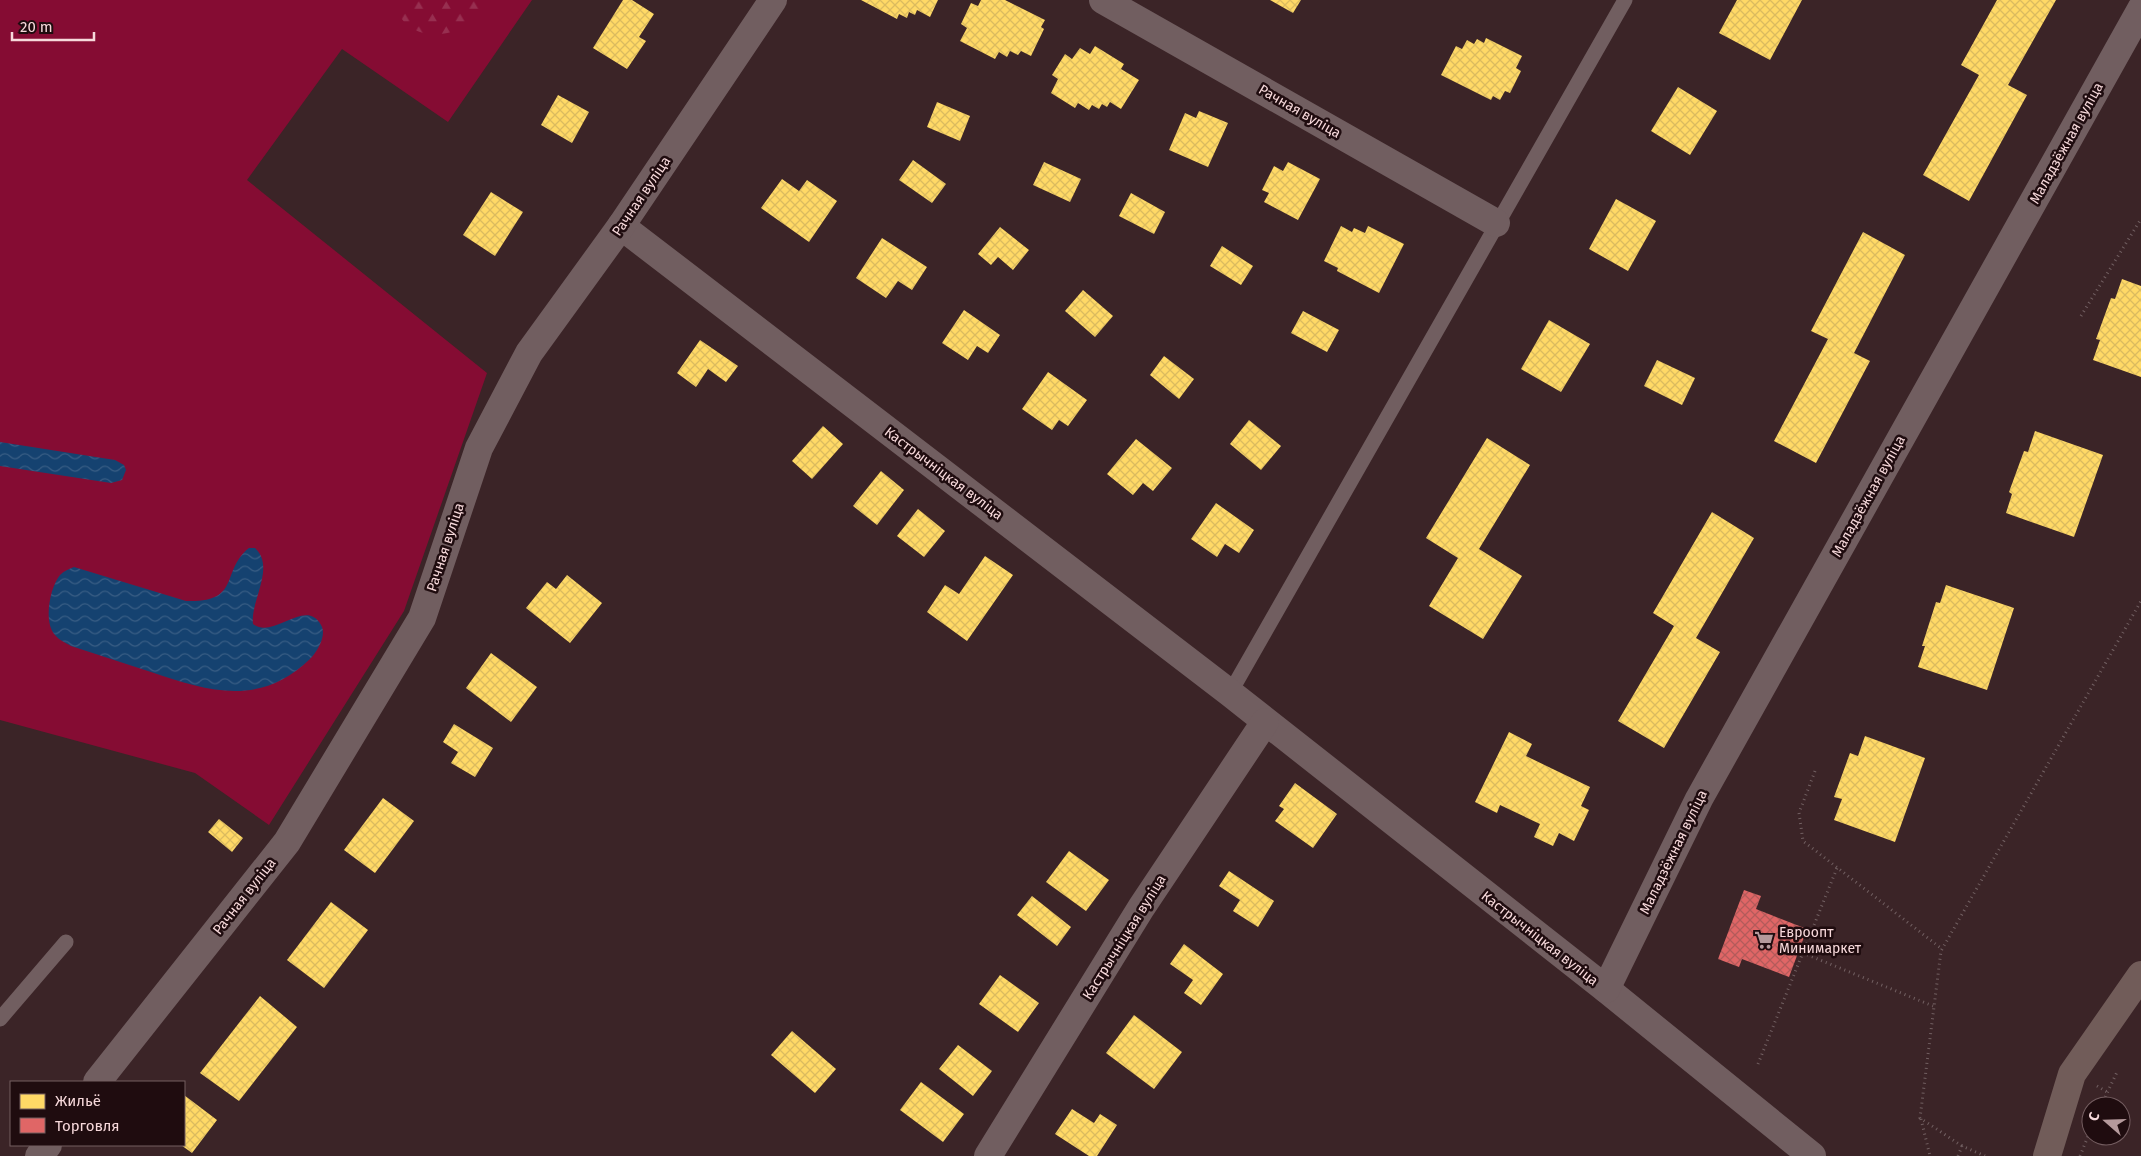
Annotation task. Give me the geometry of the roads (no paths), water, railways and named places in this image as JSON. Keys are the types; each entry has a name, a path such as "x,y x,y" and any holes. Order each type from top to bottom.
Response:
{"main road":[{"path":"2047,1156 2072,1074 2141,975"}],"street":[{"name":"Рачная вуліца","path":"98,1081 287,842 422,618 479,448 529,353 621,226 773,0"},
{"name":"Рачная вуліца","path":"1103,0 1496,223"},
{"name":"Маладзёжная вуліца","path":"1606,990 1699,799 2141,9"},
{"name":"Кастрычніцкая вуліца","path":"621,226 1230,693 1606,990 1812,1156"},
{"name":"Кастрычніцкая вуліца","path":"988,1156 1141,908 1265,722"},
{"path":"39,1156 47,1146"}],"lane":[{"path":"1230,693 1496,223 1626,0"},
{"path":"0,1019 66,942"}],"water":[{"path":"0,442 115,460 124,465 126,470 122,480 111,483 0,466"},
{"path":"249,548 255,548 261,556 263,565 261,584 253,615 253,624 261,627 270,627 307,615 315,618 323,629 321,643 310,659 291,674 272,684 234,691 194,685 71,646 58,638 51,629 49,605 53,588 60,575 74,567 186,601 204,600 215,597 223,591 240,557"}],"place":[{"name":"Евроопт Минимаркет","path":"1764,940"}]}
